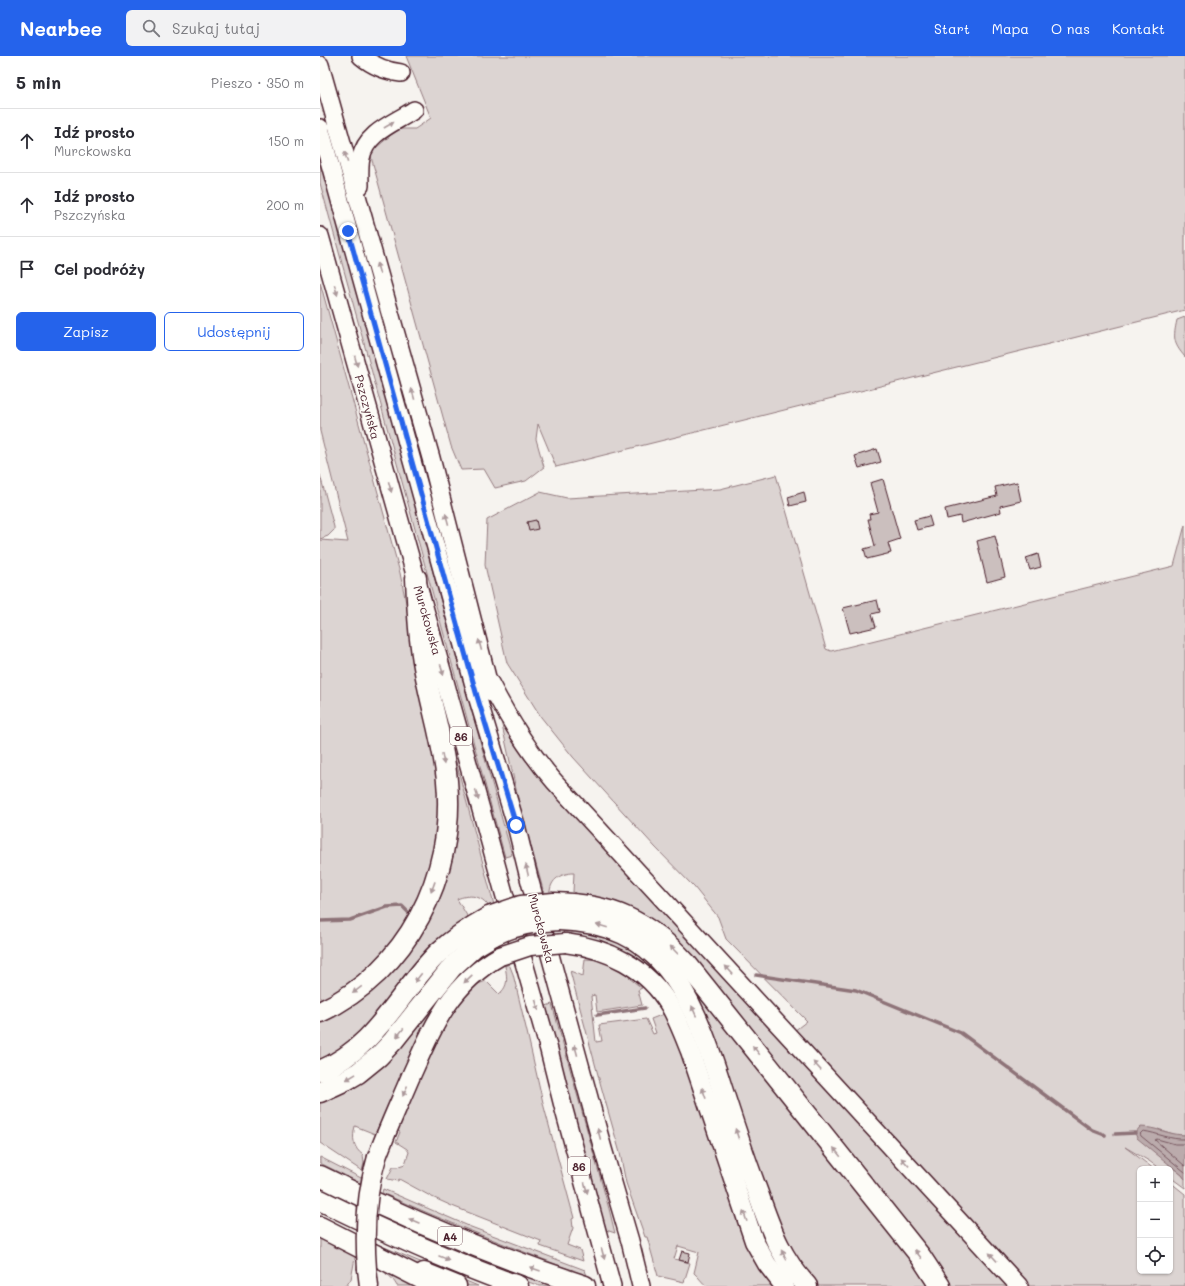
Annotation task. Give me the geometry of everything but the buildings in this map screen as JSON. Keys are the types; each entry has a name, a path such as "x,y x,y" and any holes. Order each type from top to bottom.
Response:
{"highway":[{"path":"320,1012 341,1001 367,982 389,962 400,948 416,924 430,896 444,850 448,804 447,781 421,648 416,578"},
{"path":"320,1092 352,1076 378,1056 393,1041 452,967 474,947 492,926 521,906 557,911 589,905 608,910 628,918 642,926 671,946 917,1251 940,1286"},
{"path":"557,911 577,921 599,925 631,938 656,956 679,984 691,1004 706,1038 745,1158 774,1236 786,1260 807,1286"},
{"path":"320,1071 350,1055 364,1043 378,1028 438,953 453,940 492,926"},
{"path":"370,1269 365,1241 371,1180 377,1157 437,1020 455,993 468,979 484,966 500,956 530,946 565,943 598,949 620,958 645,976 670,1005 683,1031 754,1241 767,1264 784,1286"},
{"name":"A4","path":"320,1176 448,1236 510,1260 585,1286"},
{"name":"A4","path":"320,1200 385,1232 433,1253 518,1286"},
{"path":"320,1227 370,1269 436,1286"},
{"path":"370,1269 456,1286"}],"main road":[{"path":"361,56 376,67 401,73"},
{"path":"320,65 431,458 490,683 516,825"},
{"path":"360,208 360,158 365,146 372,137 384,127 414,110"},
{"name":"Murckowska","path":"320,128 479,702 516,825 529,878 630,1241 641,1286"},
{"name":"Pszczyńska","path":"320,236 416,578"},
{"name":"Murckowska","path":"416,578 549,1050 612,1286"},
{"path":"490,683 504,711 525,744 554,781 1019,1286"}],"shaded area":[{"path":"406,56 1185,56 1185,310 556,467 538,424 536,439 544,467 526,481 495,488 484,469 461,470 451,446 370,153 398,129 415,129 431,118"},
{"path":"320,162 512,855 505,857 320,183"},
{"path":"320,282 400,573 432,733 441,811 430,881 390,952 320,1006 320,540 348,542 320,431"},
{"path":"1185,317 1185,357 1176,344 1175,331 1177,320"},
{"path":"320,475 334,530 328,536 320,539"},
{"path":"776,475 826,649 831,651 1174,566 1185,525 1185,1135 1176,1135 1158,1129 1170,1166 1156,1166 1125,1147 1150,1166 1137,1166 1137,1274 1173,1274 1173,1184 1185,1194 1185,1286 1030,1286 794,1031 807,1021 726,939 718,917 694,887 655,847 573,757 541,717 507,663 485,565 487,520 540,492 567,498 720,489"},
{"path":"500,716 1009,1286 947,1286 702,973 581,897 581,895 573,892 574,873 565,874 558,878 552,884 550,893 544,893 519,803"},
{"path":"451,743 494,905 489,907 483,900 471,896 457,899 469,919 371,1028 320,1066 320,1019 428,916"},
{"path":"562,927 599,933 628,945 651,961 670,982 685,1007 697,1035 766,1236 783,1266 782,1268 778,1265 769,1252 762,1236 694,1039 682,1012 672,995 648,968 634,957 601,942 564,935"},
{"path":"495,942 497,949 466,967 441,996 420,1036 381,1126 379,1125 375,1134 355,1126 355,1146 363,1155 364,1163 362,1171 320,1143 320,1099 455,974"},
{"path":"661,947 933,1286 816,1286 790,1254 692,993"},
{"path":"585,959 598,960 614,966 631,975 629,978 642,988 638,990 642,1005 597,1012 595,995 591,996 596,1042 602,1041 599,1025 646,1019 653,1034 656,1033 651,1019 664,1014 671,1026 774,1286 707,1286 694,1273 699,1252 678,1246 674,1259 690,1263 684,1282 658,1276 647,1237 645,1237 626,1183 620,1153 570,971 583,976"},
{"path":"509,964 513,974 544,1107 574,1218 572,1219 573,1228 567,1245 580,1250 583,1261 540,1246 541,1241 452,1206 399,1179 398,1181 387,1179 393,1167 398,1167 405,1164 409,1152 396,1142 400,1132 395,1130 423,1067 450,1014 476,982 478,984 486,981 499,994 506,985 507,978 505,966"},
{"path":"552,1004 615,1233 606,1230 605,1225 603,1225 546,1006"},
{"path":"320,1157 363,1179 362,1184 320,1163"},
{"path":"1173,1168 1185,1179 1185,1188 1173,1179"},
{"path":"383,1189 471,1227 585,1270 587,1276 433,1215 382,1193"},
{"path":"378,1215 457,1249 554,1286 540,1286 511,1276 378,1221"},
{"path":"320,1237 356,1253 351,1279 346,1286 320,1286"},
{"path":"377,1244 478,1286 469,1286 378,1248"},
{"path":"387,1267 426,1286 397,1286 391,1277 386,1274"}],"water":[{"path":"1140,1127 1185,1135 1185,1179 1173,1166 1137,1138 1135,1133"}],"waterway":[{"path":"320,921 350,920 387,907 402,906 409,913"},
{"path":"756,975 856,990 961,1033 1092,1130 1105,1135"},
{"path":"597,1015 645,1008"},
{"path":"1115,1134 1135,1133"}],"route":[{"path":"348,231 477,696 516,825"}]}
